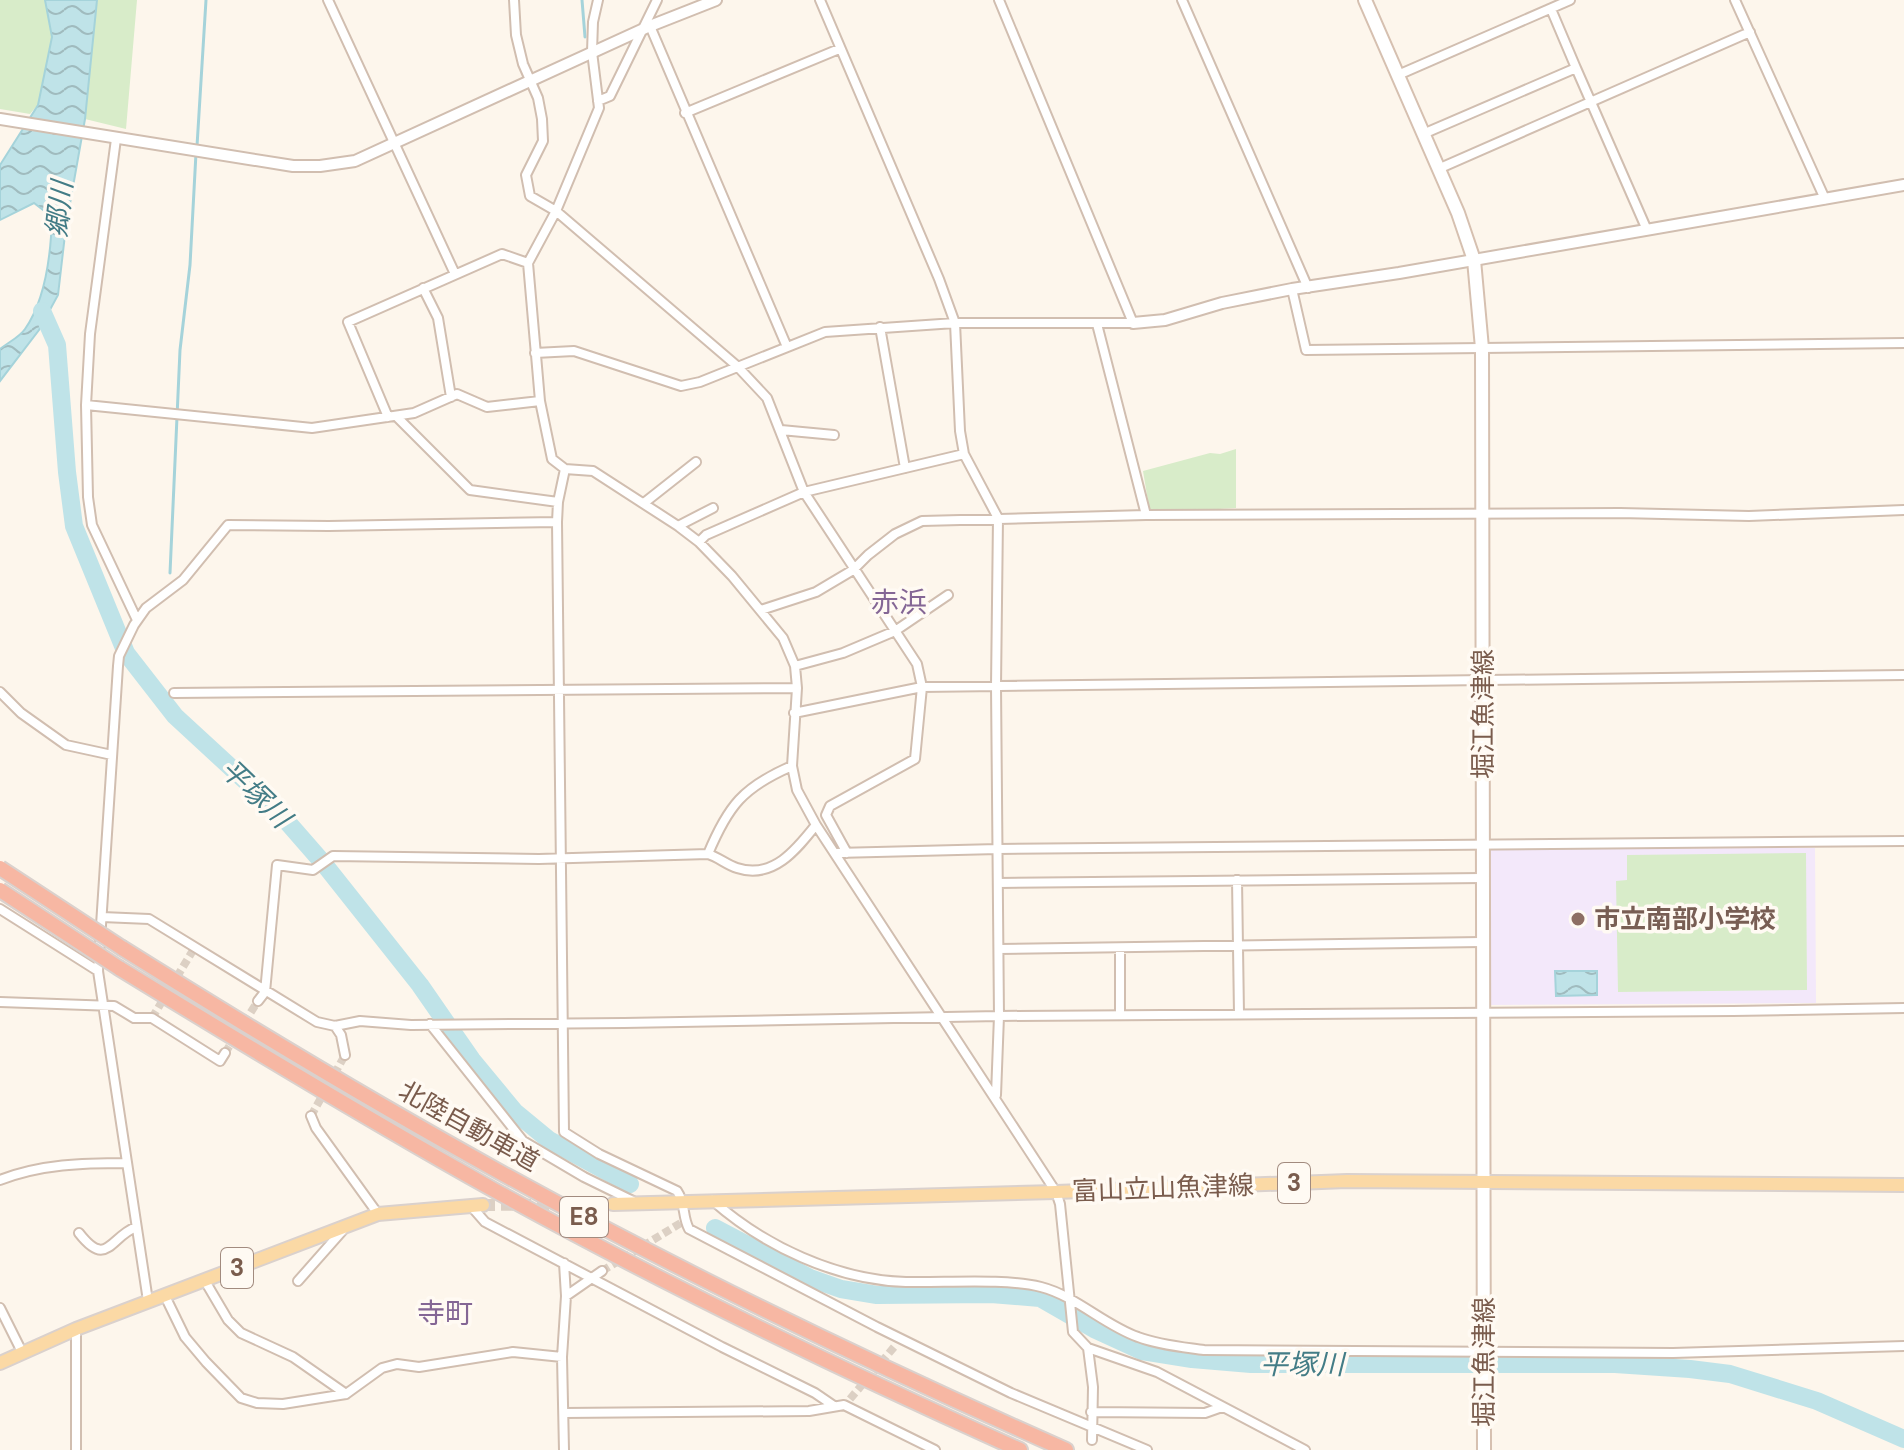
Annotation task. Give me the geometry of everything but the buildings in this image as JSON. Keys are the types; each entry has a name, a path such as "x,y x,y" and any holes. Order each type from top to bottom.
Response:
{"highway":[{"name":"北陸自動車道","path":"0,868 122,948 378,1103 616,1234 836,1345 1066,1450"},
{"name":"北陸自動車道","path":"0,890 119,968 296,1076 522,1205 713,1305 1020,1450"}],"main road":[{"name":"堀江魚津線","path":"1365,0 1474,260 1482,348 1484,1450"},
{"name":"富山立山魚津線","path":"613,1204 1347,1181 1904,1185"},
{"name":"3","path":"0,1363 76,1329 378,1214 477,1205"}],"street":[{"path":"328,0 455,274"},
{"path":"514,0 516,35 538,98 543,141 526,175 530,196 556,211 737,366 767,398 804,492 917,664 922,687 915,759 830,806 826,815 847,853"},
{"path":"597,0 592,52 599,108 556,211 528,263 540,401 552,459 565,469 593,471 699,542 783,638 795,666 797,688 792,766 797,790 816,825 1056,1192 1060,1204 1073,1332 1088,1348 1157,1372 1305,1450"},
{"path":"598,101 610,96 647,28 657,0"},
{"path":"0,119 293,166 355,161 592,52 716,0"},
{"path":"820,0 928,252 955,323 960,431 964,454 998,518 999,1016 996,1097"},
{"path":"999,0 1133,323"},
{"path":"1182,0 1308,288"},
{"path":"1398,75 1570,0"},
{"path":"1735,0 1825,199"},
{"path":"1551,9 1647,230"},
{"path":"647,28 787,347"},
{"path":"1438,169 1750,32"},
{"path":"685,113 839,49"},
{"path":"1423,134 1576,68"},
{"path":"113,138 90,334 86,405 88,497 92,525 135,623"},
{"path":"535,353 574,351 681,386 700,382 825,332 955,323 1097,324 1165,320 1222,303 1292,289 1904,185"},
{"path":"528,263 502,254 348,322 392,416 470,490 558,502"},
{"path":"423,288 438,318 451,397"},
{"path":"1292,289 1306,350 1904,343"},
{"path":"1097,324 1146,515"},
{"path":"880,327 905,468"},
{"path":"86,405 312,428 414,413 457,394 487,407 540,401"},
{"path":"781,430 834,435"},
{"path":"699,542 706,535 804,492 964,454"},
{"path":"644,503 696,462"},
{"path":"565,469 557,522 564,1132 599,1154 677,1191 684,1200 684,1221 689,1229 898,1343 1147,1450"},
{"path":"678,526 713,508"},
{"path":"761,610 816,592 853,570 895,534 922,521 1146,515 1620,513 1749,516 1904,510"},
{"path":"148,1301 98,971 119,656 135,623 146,608 183,580 228,525 557,522"},
{"path":"795,666 843,653 895,631 948,595"},
{"path":"794,713 922,687 1904,675"},
{"path":"174,693 797,688"},
{"path":"0,692 21,713 66,745 112,755"},
{"path":"708,854 734,802 766,778 792,766"},
{"path":"258,1001 265,992 277,865 313,870 333,856 563,858 708,854 739,869 770,869 794,853 816,825"},
{"path":"836,853 1904,841"},
{"path":"998,883 1482,878"},
{"path":"1237,880 1239,1014"},
{"path":"0,909 98,971"},
{"path":"102,917 149,919 317,1022 335,1026 360,1021 461,1024 1904,1008"},
{"path":"999,949 1482,942"},
{"path":"1120,948 1120,1015"},
{"path":"0,1002 114,1006 134,1018 152,1018 220,1061 225,1053"},
{"path":"430,1024 523,1141 636,1203"},
{"path":"335,1026 341,1035 345,1055"},
{"path":"311,1116 316,1128 378,1214"},
{"path":"0,1180 18,1173 75,1163 127,1163"},
{"path":"712,1200 731,1217 773,1242 855,1277 903,1282 1041,1287 1068,1298 1137,1337 1204,1350 1673,1353 1904,1346"},
{"path":"477,1205 485,1222 815,1393 834,1406"},
{"path":"298,1281 346,1226"},
{"path":"79,1233 91,1248 100,1250 110,1248 127,1231 136,1227"},
{"path":"564,1263 564,1450"},
{"path":"566,1296 602,1271"},
{"path":"205,1281 228,1320 241,1333 293,1357 346,1394"},
{"path":"165,1296 185,1337 241,1398 257,1403 283,1404 346,1394 382,1368 397,1364 419,1367 513,1352 562,1357"},
{"path":"0,1308 22,1352"},
{"path":"76,1329 76,1450"},
{"path":"1088,1348 1093,1387 1092,1440"},
{"path":"564,1413 809,1411 847,1402 935,1450"},
{"path":"1091,1412 1205,1413 1222,1407"}],"shaded area":[{"path":"1815,848 1816,1003 1487,1005 1490,849"}],"green space":[{"path":"0,0 45,0 52,34 41,101 30,114 0,109"},
{"path":"97,0 137,0 126,129 85,119"},
{"path":"1236,449 1236,508 1150,513 1143,471"},
{"path":"1806,853 1807,990 1618,992 1616,881 1627,880 1627,855"}],"water":[{"name":"郷川","path":"45,0 97,0 85,119 66,226 58,295 39,330 0,381 0,349 23,332 32,317 43,290 50,245 52,217 34,203 0,220 0,165 38,105 52,37"},
{"path":"1555,971 1597,971 1597,995 1556,996"}],"waterway":[{"path":"197,146 206,0"},
{"path":"582,0 585,37"},
{"path":"170,573 180,350 190,265 196,153"},
{"name":"平塚川","path":"42,311 57,345 74,526 126,653 175,716 276,809 324,864 515,1112 549,1140 630,1184"},
{"name":"平塚川","path":"715,1228 810,1278 841,1289 877,1295 991,1294 1040,1298 1094,1329 1142,1351 1251,1364 1615,1364 1690,1369 1730,1374 1817,1401 1904,1439"}],"tunnel":[{"path":"152,1018 195,947"},
{"path":"225,1053 258,1001"},
{"path":"311,1116 345,1055"},
{"path":"483,1205 613,1204"},
{"path":"602,1271 684,1221"},
{"path":"850,1399 895,1346"}],"place":[{"name":"市立南部小学校","path":"1578,919"}],"district":[{"name":"赤浜","path":"899,602"},
{"name":"寺町","path":"445,1313"}]}
